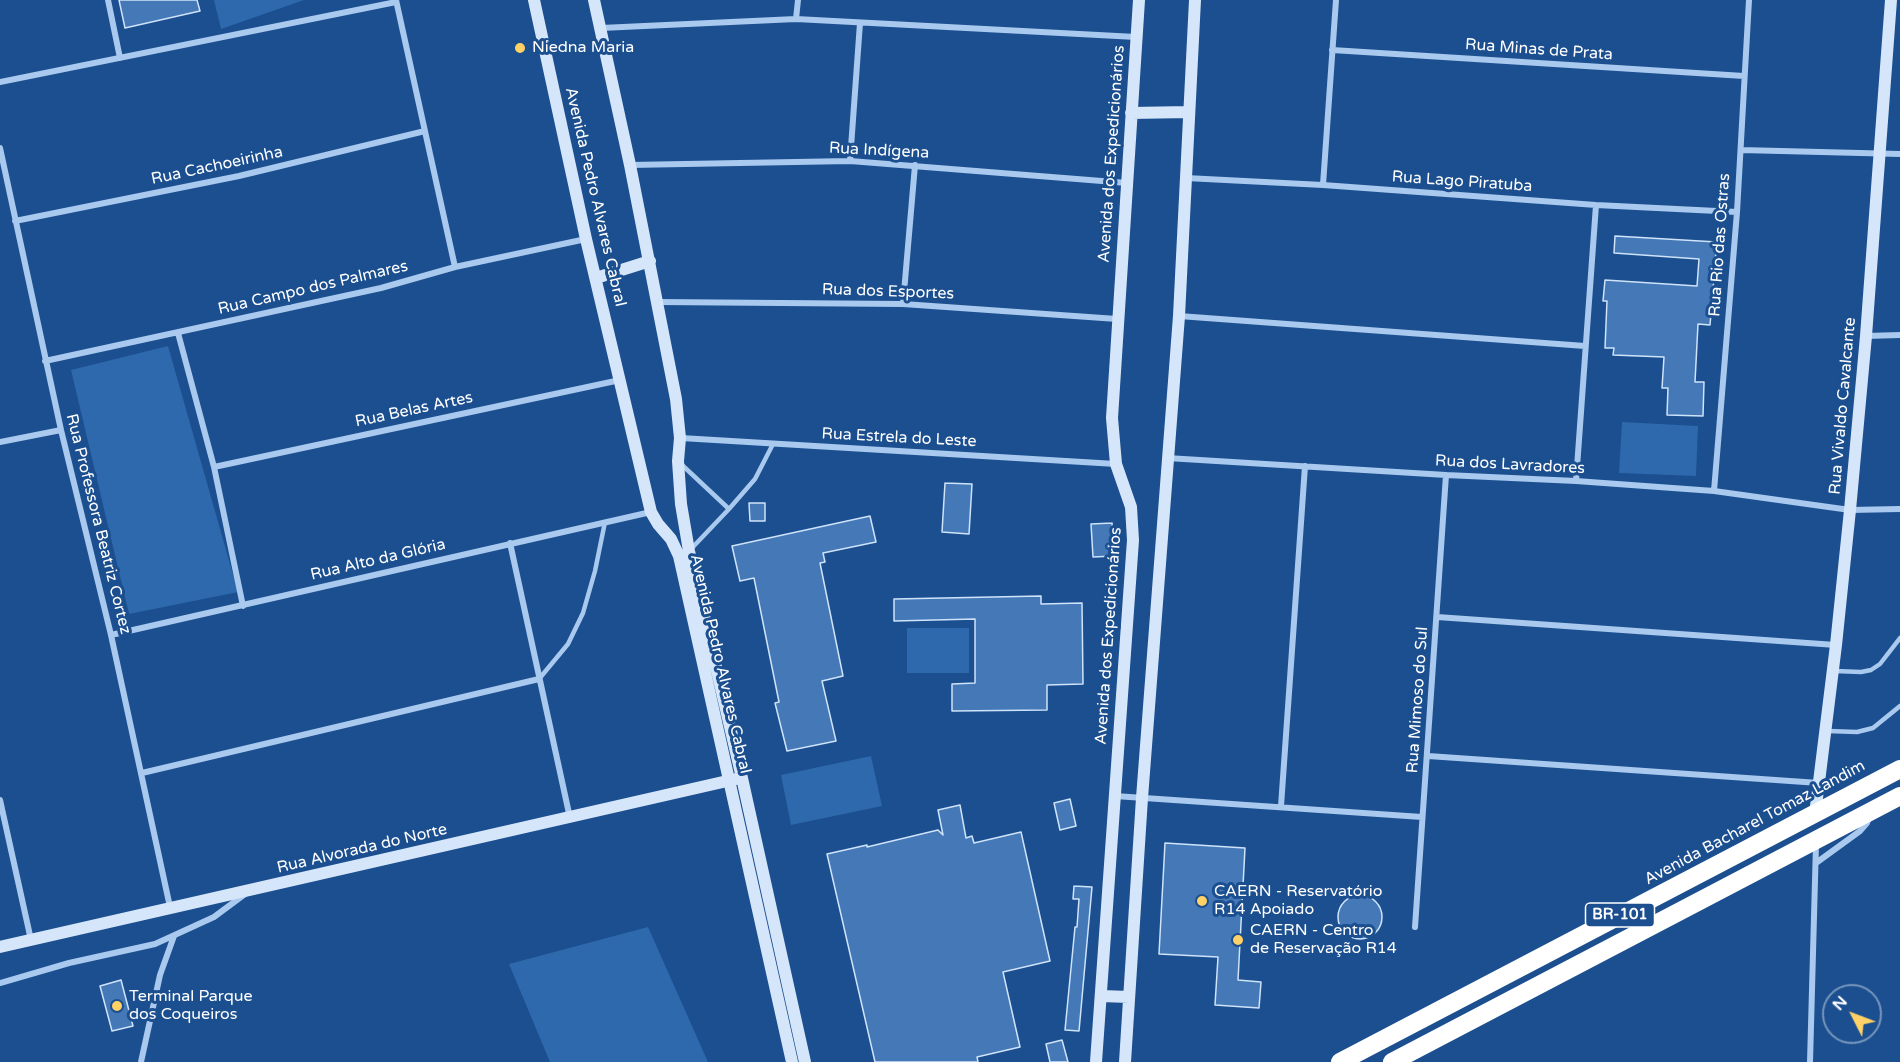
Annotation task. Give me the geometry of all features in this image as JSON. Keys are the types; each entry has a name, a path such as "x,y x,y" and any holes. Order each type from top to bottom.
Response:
{"highway":[{"name":"Avenida Bacharel Tomaz Landim","path":"1340,1062 1900,769"},
{"name":"BR-101","path":"1392,1062 1900,796"}],"street":[{"path":"108,0 120,58"},
{"name":"Avenida Pedro Alvares Cabral","path":"534,0 586,239 651,512 658,524 684,553"},
{"name":"Avenida Pedro Alvares Cabral","path":"594,0 650,261 676,399 680,438 678,461 684,553 805,1062"},
{"path":"796,19 798,0"},
{"name":"Avenida dos Expedicionários","path":"1096,1062 1133,524 1126,491 1116,464 1112,418 1139,0"},
{"path":"1125,1062 1142,798 1179,316 1195,0"},
{"path":"1323,185 1336,0"},
{"name":"Rua Rio das Ostras","path":"1714,491 1737,212 1749,0"},
{"name":"Rua Vivaldo Cavalcante","path":"1815,814 1850,510 1866,336 1891,0"},
{"path":"0,82 396,1 455,267"},
{"path":"600,28 796,19 1136,37"},
{"path":"850,161 860,23"},
{"name":"Rua Minas de Prata","path":"1332,50 1744,76"},
{"path":"1131,113 1189,112"},
{"name":"Rua Cachoeirinha","path":"15,221 239,176 425,131"},
{"name":"Rua Professora Beatriz Cortez","path":"0,148 45,361 111,635 170,907"},
{"path":"1741,150 1900,154"},
{"name":"Rua Indígena","path":"630,165 850,161 1127,183"},
{"path":"903,304 915,165"},
{"name":"Rua Lago Piratuba","path":"1185,178 1737,212"},
{"path":"1576,481 1596,205"},
{"name":"Rua Campo dos Palmares","path":"45,361 381,288 455,267 586,239"},
{"path":"596,278 650,261"},
{"name":"Rua dos Esportes","path":"658,302 903,304 1117,319"},
{"path":"1179,316 1585,346"},
{"path":"178,333 214,467 243,606"},
{"path":"1866,336 1900,335"},
{"name":"Rua Belas Artes","path":"214,467 620,380"},
{"path":"0,442 61,430"},
{"name":"Rua Estrela do Leste","path":"680,438 1116,464"},
{"name":"Rua dos Lavradores","path":"1167,458 1576,481 1714,491 1850,510 1900,509"},
{"path":"1281,806 1305,466"},
{"name":"Rua Mimoso do Sul","path":"1415,927 1446,475"},
{"name":"Rua Alto da Glória","path":"111,635 651,512"},
{"path":"510,543 570,818"},
{"path":"1437,617 1836,645"},
{"path":"142,773 539,679"},
{"path":"1428,756 1819,783"},
{"name":"Avenida Pedro Alvares Cabral","path":"736,779 792,1062"},
{"name":"Rua Alvorada do Norte","path":"0,947 736,779"},
{"path":"1115,796 1422,817"},
{"path":"0,800 31,940"},
{"path":"1816,863 1868,824 1870,812"},
{"path":"1810,1062 1816,840"},
{"path":"0,983 69,963 155,944 214,917 249,891"},
{"path":"141,1062 160,975 174,936"},
{"path":"1101,996 1130,997"}],"lane":[{"path":"684,553 729,509 755,479 773,444"},
{"path":"678,461 729,509"},
{"path":"539,679 568,644 583,613 605,522"},
{"path":"1833,671 1871,670 1880,664 1900,638"},
{"path":"1825,731 1857,732 1873,728 1900,706"}],"shaded area":[{"path":"214,0 304,0 221,29"},
{"path":"168,346 238,592 129,614 71,370"},
{"path":"1622,422 1698,426 1696,476 1619,473"},
{"path":"907,628 969,628 969,673 907,673"},
{"path":"871,756 882,806 791,825 781,775"},
{"path":"648,927 708,1062 550,1062 509,964"}],"building":[{"path":"119,0 197,0 200,11 125,28"},
{"path":"1615,236 1717,242 1710,325 1698,324 1695,382 1704,382 1703,416 1667,415 1668,388 1662,388 1664,357 1613,355 1614,348 1605,348 1607,301 1603,301 1605,280 1697,286 1699,259 1614,253"},
{"path":"945,483 972,484 969,534 942,532"},
{"path":"749,503 765,503 765,521 750,521"},
{"path":"870,516 876,542 823,553 825,562 820,563 843,676 822,681 836,741 787,751 775,703 779,702 754,578 740,581 732,546"},
{"path":"1112,523 1114,556 1093,557 1091,524"},
{"path":"1041,596 1041,604 1082,603 1083,684 1047,685 1047,710 952,711 952,684 975,683 975,619 894,621 894,599"},
{"path":"1070,799 1076,826 1060,830 1054,803"},
{"path":"960,805 966,838 972,836 974,843 1021,832 1050,961 1003,972 1020,1047 977,1057 978,1062 875,1062 827,854 938,830 943,835 938,810"},
{"name":"CAERN - Reservatório R14 Apoiado","path":"1165,843 1245,848 1238,980 1261,982 1259,1008 1215,1005 1218,957 1159,954"},
{"path":"1074,886 1092,887 1079,1031 1065,1030 1079,899 1073,899"},
{"path":"1360,895 1375,902 1382,917 1375,932 1360,939 1345,932 1338,917 1345,902"},
{"name":"Terminal Parque dos Coqueiros","path":"121,980 133,1026 112,1031 100,986"},
{"path":"1062,1040 1068,1062 1050,1062 1046,1044"}],"place":[{"name":"Niedna Maria","path":"520,48"},
{"name":"CAERN - Reservatório R14 Apoiado","path":"1202,901"},
{"name":"CAERN - Centro de Reservação R14","path":"1238,940"},
{"name":"Terminal Parque dos Coqueiros","path":"117,1006"}]}
